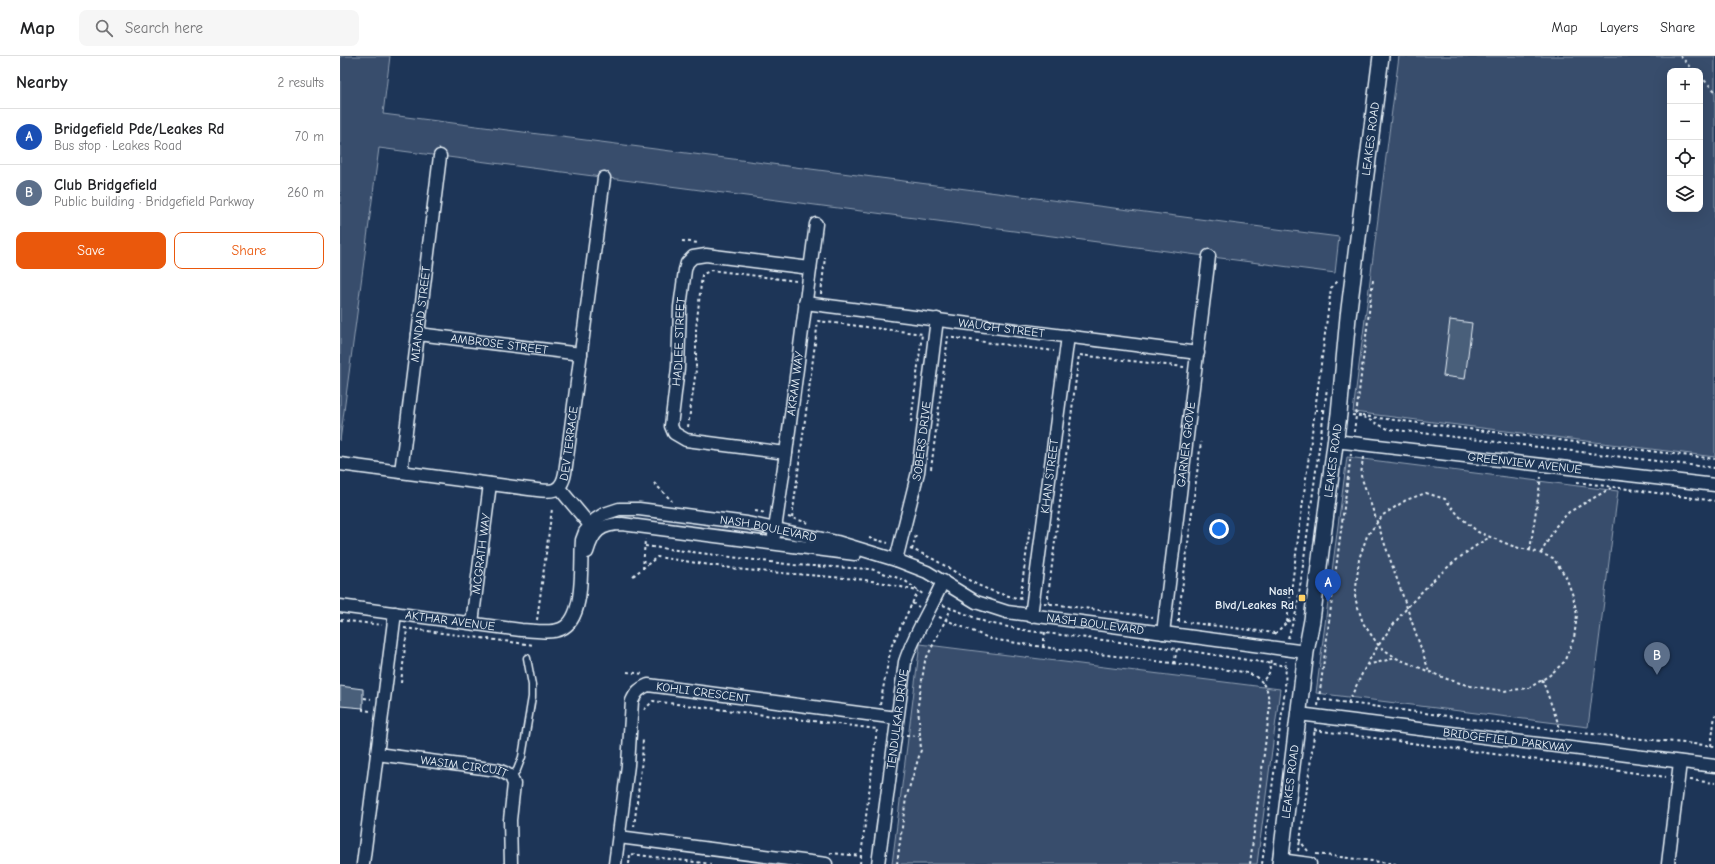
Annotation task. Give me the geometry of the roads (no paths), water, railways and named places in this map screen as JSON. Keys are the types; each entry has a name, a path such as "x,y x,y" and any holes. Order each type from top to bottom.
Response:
{"street":[{"name":"LEAKES ROAD","path":"1280,862 1306,652 1312,620 1339,414 1348,317 1381,56"},
{"name":"MIANDAD STREET","path":"401,472 440,156"},
{"name":"DEV TERRACE","path":"340,464 542,491 555,490 559,488 562,484 565,473 604,178"},
{"name":"AKRAM WAY","path":"772,543 786,453 816,224"},
{"name":"HADLEE STREET","path":"786,453 686,440 674,433 671,426 678,368 680,307 685,270 687,263 693,257 706,254 810,268"},
{"name":"GARNER GROVE","path":"1162,633 1210,256"},
{"name":"WAUGH STREET","path":"805,303 1198,353"},
{"name":"SOBERS DRIVE","path":"896,560 918,472 937,319"},
{"name":"AMBROSE STREET","path":"418,334 581,354"},
{"name":"KHAN STREET","path":"1032,616 1068,336"},
{"name":"GREENVIEW AVENUE","path":"1335,441 1715,485"},
{"name":"MCGRATH WAY","path":"472,623 490,484"},
{"path":"559,488 593,529"},
{"name":"NASH BOULEVARD","path":"896,560 637,525 611,524 593,529 596,519 613,510 639,509 709,517 775,528 837,542 896,560 913,566 943,581 968,597 989,607 1007,612 1306,652"},
{"name":"AKTHAR AVENUE","path":"340,606 521,630 560,630 567,625 577,608 581,570 582,540 585,532 593,529"},
{"name":"TENDULKAR DRIVE","path":"878,864 905,662 910,647 929,612 943,581"},
{"path":"363,864 396,613"},
{"name":"KOHLI CRESCENT","path":"615,864 628,765 632,701 635,694 641,688 648,686 897,718"},
{"name":"BRIDGEFIELD PARKWAY","path":"1299,714 1715,766"},
{"name":"WASIM CIRCUIT","path":"377,754 505,772 511,777 514,784 510,820 511,864"},
{"path":"1668,864 1680,762"},
{"path":"619,837 743,859 826,864"},
{"path":"1280,862 1310,864"}],"lane":[{"path":"511,777 517,770 522,758 532,697 532,685 528,658"}],"place":[{"name":"Nash Blvd/Leakes Rd","path":"1302,598"},
{"name":"Bridgefield Pde/Leakes Rd","path":"1328,602"},
{"name":"Club Bridgefield","path":"1657,675"}]}
